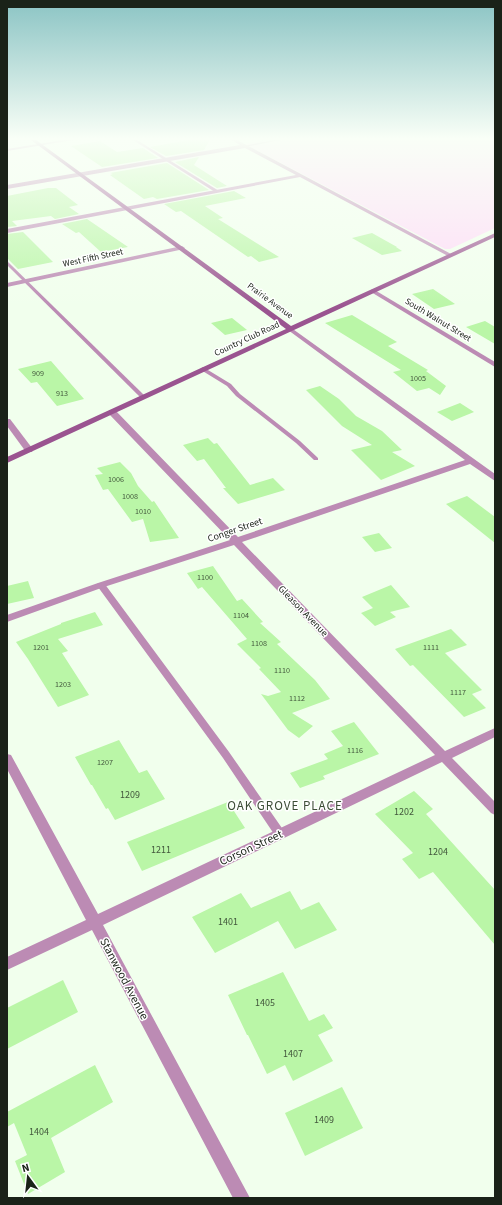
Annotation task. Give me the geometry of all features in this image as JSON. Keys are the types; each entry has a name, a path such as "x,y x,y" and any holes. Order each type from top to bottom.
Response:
{"street":[{"name":"Prairie Avenue","path":"110,196 495,478"},
{"path":"7,231 191,196"},
{"path":"338,196 450,256"},
{"name":"Country Club Road","path":"7,460 495,235"},
{"name":"West Fifth Street","path":"7,285 182,248"},
{"name":"South Walnut Street","path":"373,292 495,365"},
{"name":"Gleason Avenue","path":"112,412 495,810"},
{"path":"7,421 29,450"},
{"name":"Conger Street","path":"7,619 470,461"},
{"name":"Corson Street","path":"7,964 495,732"},
{"name":"Stanwood Avenue","path":"7,758 242,1198"}],"lane":[{"path":"7,262 142,397"},
{"path":"203,369 229,385 238,395 298,442 316,459"},
{"path":"101,586 226,755 280,834"}],"shaded area":[{"path":"344,196 495,196 495,228 450,249 445,249"}],"building":[{"path":"7,196 67,196 78,205 69,207 79,214 55,219 51,216 12,221 17,226 7,227"},
{"path":"140,196 173,196 157,199 153,197 144,199"},
{"path":"206,196 243,196 246,198 205,206 223,218 218,219 279,257 259,262 251,256 248,257 181,211 176,212 164,204"},
{"path":"87,219 128,247 101,252 79,232 76,233 62,224"},
{"path":"23,232 53,262 18,269 7,258 7,234"},
{"path":"372,233 402,251 382,255 352,238"},
{"path":"433,289 455,304 434,309 412,294"},
{"path":"352,315 397,342 388,346 428,370 426,371 446,386 440,395 429,388 417,391 393,372 401,370 325,323"},
{"path":"232,318 247,330 225,335 211,323"},
{"path":"485,321 495,327 495,344 466,327"},
{"path":"51,361 84,399 57,406 37,382 31,383 18,369"},
{"path":"320,386 339,399 356,416 382,431 402,450 392,452 415,466 381,480 351,450 372,445 342,426 306,390"},
{"path":"460,403 474,412 452,421 437,412"},
{"path":"208,438 214,444 217,443 250,485 273,478 285,490 238,504 223,488 226,488 204,459 197,461 183,445"},
{"path":"120,462 131,473 138,486 152,502 154,501 179,538 150,542 143,519 132,522 108,489 103,490 95,475 103,474 97,468"},
{"path":"467,496 495,517 495,543 446,504"},
{"path":"379,533 392,548 375,552 362,537"},
{"path":"213,566 237,601 242,599 263,622 260,623 281,642 277,644 315,680 330,699 292,713 313,726 299,738 288,730 261,694 268,696 281,692 259,669 261,668 237,644 247,639 202,587 198,589 187,573"},
{"path":"28,581 34,598 7,604 7,586"},
{"path":"391,585 410,607 390,612 396,617 375,626 361,613 373,608 362,597"},
{"path":"95,612 103,625 58,639 68,651 62,653 89,695 58,707 16,642 61,623"},
{"path":"451,629 467,645 445,653 482,690 472,694 486,708 464,717 413,665 410,666 395,649"},
{"path":"354,722 379,754 323,776 325,779 300,788 290,773 328,759 324,754 343,746 331,731"},
{"path":"119,740 139,773 147,770 165,799 115,820 108,808 106,809 75,757"},
{"path":"414,791 433,809 426,814 495,890 495,945 433,872 419,879 402,859 413,853 375,814"},
{"path":"228,802 245,828 142,871 127,842"},
{"path":"290,891 301,910 319,902 337,930 295,949 278,921 215,953 192,917 241,893 251,908"},
{"path":"283,972 309,1021 324,1014 333,1028 318,1035 333,1061 293,1081 285,1065 267,1074 228,995"},
{"path":"63,980 78,1012 7,1049 7,1008"},
{"path":"95,1065 113,1102 51,1138 65,1172 28,1194 15,1161 27,1155 14,1123 7,1127 7,1112"},
{"path":"342,1087 363,1128 305,1156 285,1113"}],"district":[{"name":"OAK GROVE PLACE","path":"285,806"}]}
